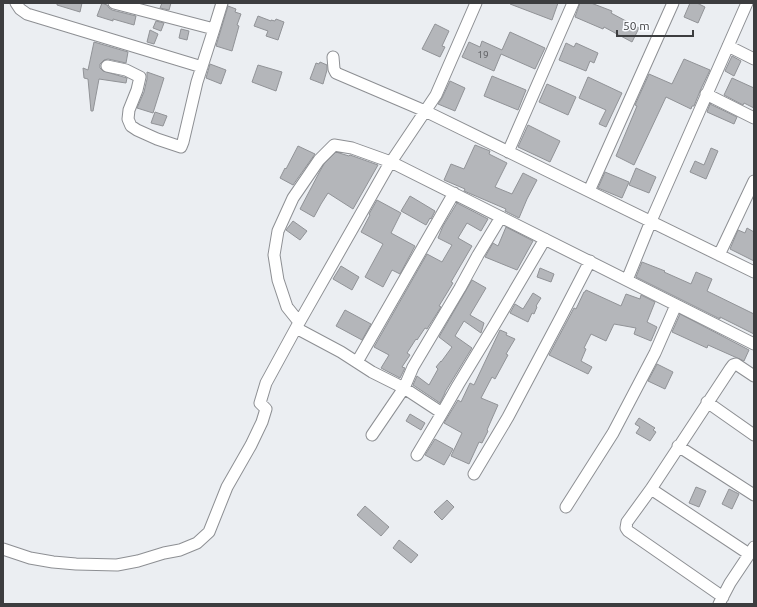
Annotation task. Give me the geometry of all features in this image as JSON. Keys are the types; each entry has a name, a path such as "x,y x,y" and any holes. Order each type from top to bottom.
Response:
{"street":[{"path":"16,3 26,14 202,67"},
{"path":"114,3 214,29"},
{"path":"107,66 126,70 140,77 137,90 129,110 128,119 131,126 153,137 181,146 197,82 222,3"},
{"path":"3,549 30,558 52,562 117,565 138,561 164,552 180,550 197,543 209,532 228,487 262,422 266,409 260,403 266,383 391,162 436,95 476,3"},
{"path":"508,152 573,3"},
{"path":"589,191 673,3"},
{"path":"627,280 651,221 746,3"},
{"path":"728,46 754,59"},
{"path":"333,57 334,69 336,73 425,111 754,272"},
{"path":"706,94 754,118"},
{"path":"442,413 404,388 372,372 298,325 287,307 278,280 274,255 278,231 293,198 319,160 334,145 352,148 391,162 754,344"},
{"path":"719,255 752,188"},
{"path":"356,362 454,194"},
{"path":"372,435 404,388 413,367 501,217"},
{"path":"416,455 545,239"},
{"path":"474,474 508,417 590,261"},
{"path":"566,507 613,433 655,353 676,305"},
{"path":"651,489 752,550 730,583 721,601 626,528 627,522 651,489 707,402 733,365 736,364 754,376"},
{"path":"707,402 754,435"},
{"path":"678,446 754,495"}],"building":[{"path":"57,3 82,3 80,12 57,5"},
{"path":"102,3 107,5 112,10 136,16 134,25 97,16"},
{"path":"162,3 171,3 169,10 160,8"},
{"path":"510,3 558,3 552,20"},
{"path":"580,3 591,3 612,11 611,13 639,28 632,42 604,27 603,29 575,17"},
{"path":"690,3 697,3 705,7 698,23 684,17"},
{"path":"228,6 236,9 235,12 241,14 237,25 239,26 232,51 216,46"},
{"path":"258,16 271,21 275,21 276,19 284,22 278,40 266,36 268,31 254,26"},
{"path":"156,21 164,23 161,31 153,28"},
{"path":"435,24 449,31 442,46 445,47 440,57 422,49"},
{"path":"181,29 189,31 187,40 179,38"},
{"path":"150,30 158,34 154,44 147,42"},
{"path":"510,32 545,48 535,69 501,54 494,71 462,57 469,42 480,47 482,41 502,50"},
{"path":"94,42 128,52 126,63 108,59 104,60 100,64 100,68 103,71 127,78 126,83 99,79 93,111 91,111 88,79 84,78 83,68 88,70"},
{"path":"566,43 574,47 576,43 598,53 594,63 590,61 586,71 559,60"},
{"path":"732,56 741,61 734,76 725,71"},
{"path":"684,59 710,70 694,106 692,106 691,109 666,97 634,165 616,156 637,106 635,105 649,74 672,84"},
{"path":"320,62 327,65 323,84 310,79 316,63 319,64"},
{"path":"210,64 226,70 221,84 206,78"},
{"path":"258,65 282,72 276,91 252,82"},
{"path":"147,72 164,78 153,113 137,108 144,92"},
{"path":"492,76 526,90 518,110 484,96"},
{"path":"588,77 622,93 606,127 599,124 606,110 579,98"},
{"path":"732,78 754,88 754,108 744,103 743,105 724,95"},
{"path":"450,81 465,88 455,111 438,104"},
{"path":"547,84 576,97 568,115 539,102"},
{"path":"710,104 737,117 734,124 707,112"},
{"path":"155,112 167,116 163,126 151,123"},
{"path":"528,125 560,141 550,162 518,147"},
{"path":"475,145 490,151 489,154 507,163 495,187 512,194 523,173 537,180 519,218 505,211 506,209 464,191 465,189 444,180 451,164 464,169"},
{"path":"298,146 315,154 293,185 280,178"},
{"path":"711,148 718,151 706,179 690,172 695,161 704,165"},
{"path":"336,152 350,155 378,165 353,209 328,193 314,217 300,209 324,164"},
{"path":"636,168 656,177 649,193 629,185"},
{"path":"605,172 629,182 622,198 598,188"},
{"path":"410,196 435,211 426,225 401,211"},
{"path":"377,200 401,213 391,233 415,246 400,274 392,270 383,287 365,277 383,244 361,232"},
{"path":"457,203 488,219 481,231 467,223 458,238 472,246 451,282 453,283 439,306 441,307 427,329 425,328 407,353 410,355 402,367 405,368 400,378 381,368 389,355 374,347 427,254 442,262 452,245 438,238 443,226"},
{"path":"293,221 307,231 300,240 286,230"},
{"path":"506,227 533,241 517,270 485,257 493,243 498,246"},
{"path":"747,228 754,232 754,261 730,249 738,230 745,233"},
{"path":"642,262 665,271 664,272 691,284 696,272 712,279 707,291 754,314 754,334 720,317 720,319 636,277"},
{"path":"341,266 359,277 352,290 333,279"},
{"path":"540,268 554,274 551,282 537,277"},
{"path":"472,280 486,288 470,315 484,323 481,333 464,321 455,336 472,348 445,392 440,403 413,385 417,376 429,385 438,369 436,367 452,347 439,337"},
{"path":"586,290 621,306 626,294 640,299 641,295 655,302 647,322 657,327 651,341 634,334 636,328 614,324 606,341 591,334 584,348 586,349 581,361 592,367 588,374 549,355 574,308 576,309"},
{"path":"533,293 541,298 536,306 537,307 534,314 532,313 528,322 510,313 515,304 523,309"},
{"path":"345,310 371,324 362,340 336,326"},
{"path":"680,314 749,350 744,361 708,345 707,348 672,332"},
{"path":"500,330 507,333 506,335 515,339 506,354 508,355 495,379 492,377 481,398 498,405 487,430 488,431 482,443 479,442 469,464 451,456 462,433 444,423 458,400 461,402 470,383 474,385"},
{"path":"657,364 673,372 665,389 648,381"},
{"path":"410,414 425,423 421,430 406,421"},
{"path":"639,418 655,428 653,430 656,432 650,441 636,433 640,427 635,424"},
{"path":"435,439 453,449 444,465 425,455"},
{"path":"696,487 706,491 699,507 689,503"},
{"path":"729,489 739,494 732,509 722,504"},
{"path":"447,500 454,507 442,520 434,512"},
{"path":"365,506 389,527 381,536 357,515"},
{"path":"399,540 418,555 411,563 393,548"}]}
